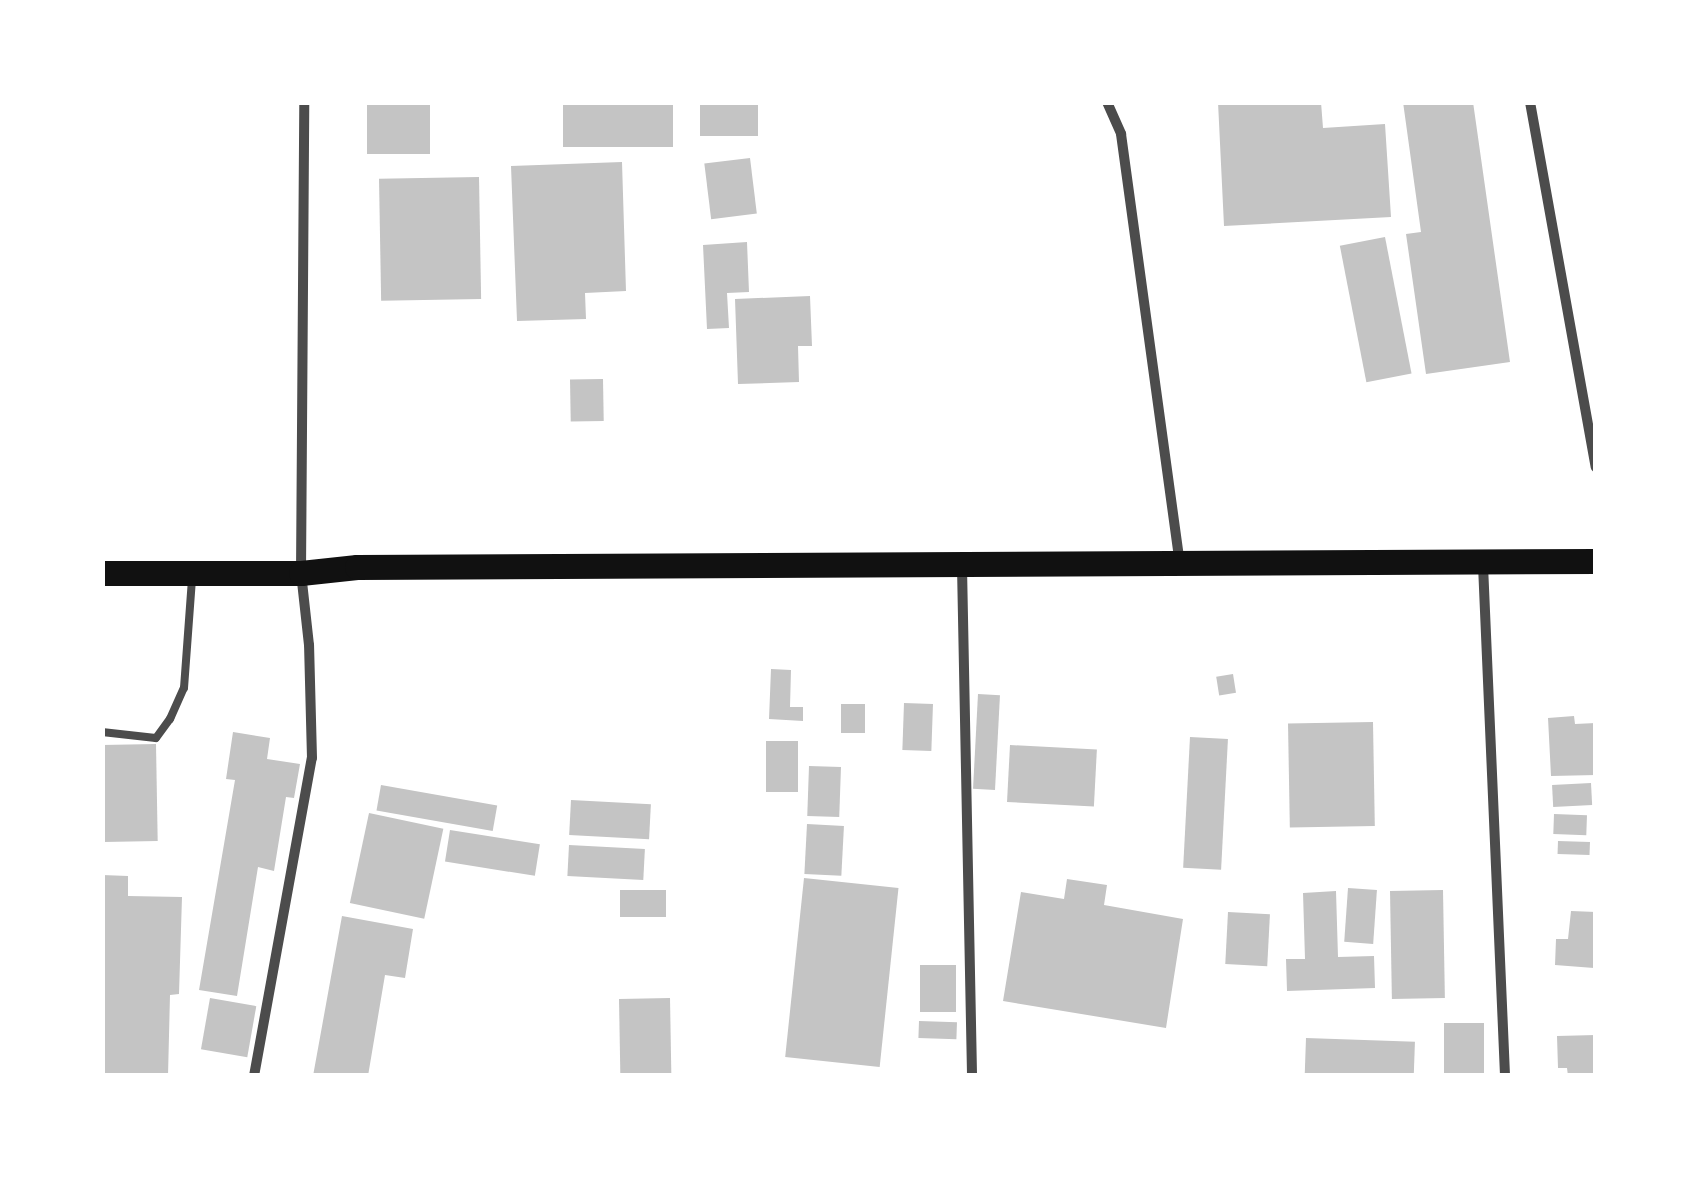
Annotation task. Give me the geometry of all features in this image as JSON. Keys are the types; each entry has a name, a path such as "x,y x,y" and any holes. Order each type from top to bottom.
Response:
{"main road":[{"path":"102,573 301,573 357,567 1596,561"}],"street":[{"path":"254,1076 312,758 309,645 301,573 304,102"},
{"path":"1108,102 1121,134 1180,563"},
{"path":"1530,102 1596,467"},
{"path":"1483,564 1505,1076"},
{"path":"962,566 972,1076"}],"lane":[{"path":"102,732 156,738 170,719 184,688 192,573"}],"building":[{"path":"367,102 430,102 430,154 367,154"},
{"path":"563,102 673,102 673,147 563,147"},
{"path":"700,102 758,102 758,136 700,136"},
{"path":"1218,102 1321,102 1323,128 1385,124 1391,217 1224,226"},
{"path":"1403,102 1473,102 1510,362 1426,374 1406,234 1421,232"},
{"path":"750,158 757,214 711,219 704,164"},
{"path":"622,162 626,291 585,293 586,319 517,321 511,166"},
{"path":"479,177 481,299 381,301 379,179"},
{"path":"1385,237 1412,373 1366,382 1340,246"},
{"path":"747,242 749,292 727,293 729,328 707,329 703,245"},
{"path":"810,296 812,346 798,346 799,382 738,384 735,299"},
{"path":"603,379 604,421 571,422 570,380"},
{"path":"771,669 791,670 790,707 803,707 803,721 769,719"},
{"path":"1233,674 1236,693 1219,695 1216,677"},
{"path":"978,694 1000,695 995,790 973,789"},
{"path":"904,703 933,704 931,751 902,750"},
{"path":"841,704 865,704 865,733 841,733"},
{"path":"1574,716 1575,724 1596,723 1596,775 1551,776 1548,718"},
{"path":"1373,722 1375,826 1290,827 1288,723"},
{"path":"233,732 270,738 267,759 300,764 294,798 286,797 274,871 258,867 237,996 199,990 235,780 226,779"},
{"path":"1190,737 1228,739 1221,870 1183,868"},
{"path":"766,741 798,741 798,792 766,792"},
{"path":"156,744 158,841 104,842 102,745"},
{"path":"1010,745 1097,750 1094,806 1007,802"},
{"path":"809,766 841,767 839,817 807,816"},
{"path":"1591,783 1592,805 1553,807 1552,785"},
{"path":"381,785 497,805 493,831 376,811"},
{"path":"571,800 651,804 649,839 569,835"},
{"path":"369,813 443,829 424,919 350,903"},
{"path":"1554,814 1587,815 1586,835 1553,834"},
{"path":"807,824 844,826 841,876 804,874"},
{"path":"450,830 540,844 535,876 445,862"},
{"path":"1558,841 1590,842 1590,855 1558,854"},
{"path":"569,845 645,849 643,880 567,876"},
{"path":"102,875 128,876 128,896 182,897 179,994 170,995 168,1076 102,1076"},
{"path":"804,878 898,888 880,1067 785,1057"},
{"path":"1067,879 1107,885 1104,905 1183,919 1166,1028 1003,1001 1021,892 1064,899"},
{"path":"1348,888 1377,890 1373,944 1344,942"},
{"path":"620,890 666,890 666,917 620,917"},
{"path":"1443,890 1445,998 1392,999 1390,891"},
{"path":"1336,891 1338,957 1374,956 1375,988 1287,991 1286,959 1305,959 1303,893"},
{"path":"1571,911 1596,912 1594,968 1555,965 1556,939 1568,939"},
{"path":"1228,912 1270,914 1267,966 1225,964"},
{"path":"342,916 413,929 405,978 385,975 368,1076 313,1076"},
{"path":"920,965 956,965 956,1012 920,1012"},
{"path":"210,998 256,1006 247,1057 201,1049"},
{"path":"670,998 671,1076 620,1076 619,999"},
{"path":"919,1021 957,1022 956,1039 918,1038"},
{"path":"1444,1023 1484,1023 1484,1076 1444,1076"},
{"path":"1596,1035 1596,1076 1568,1076 1567,1068 1558,1068 1557,1036"},
{"path":"1306,1038 1415,1042 1414,1076 1305,1076"}]}
